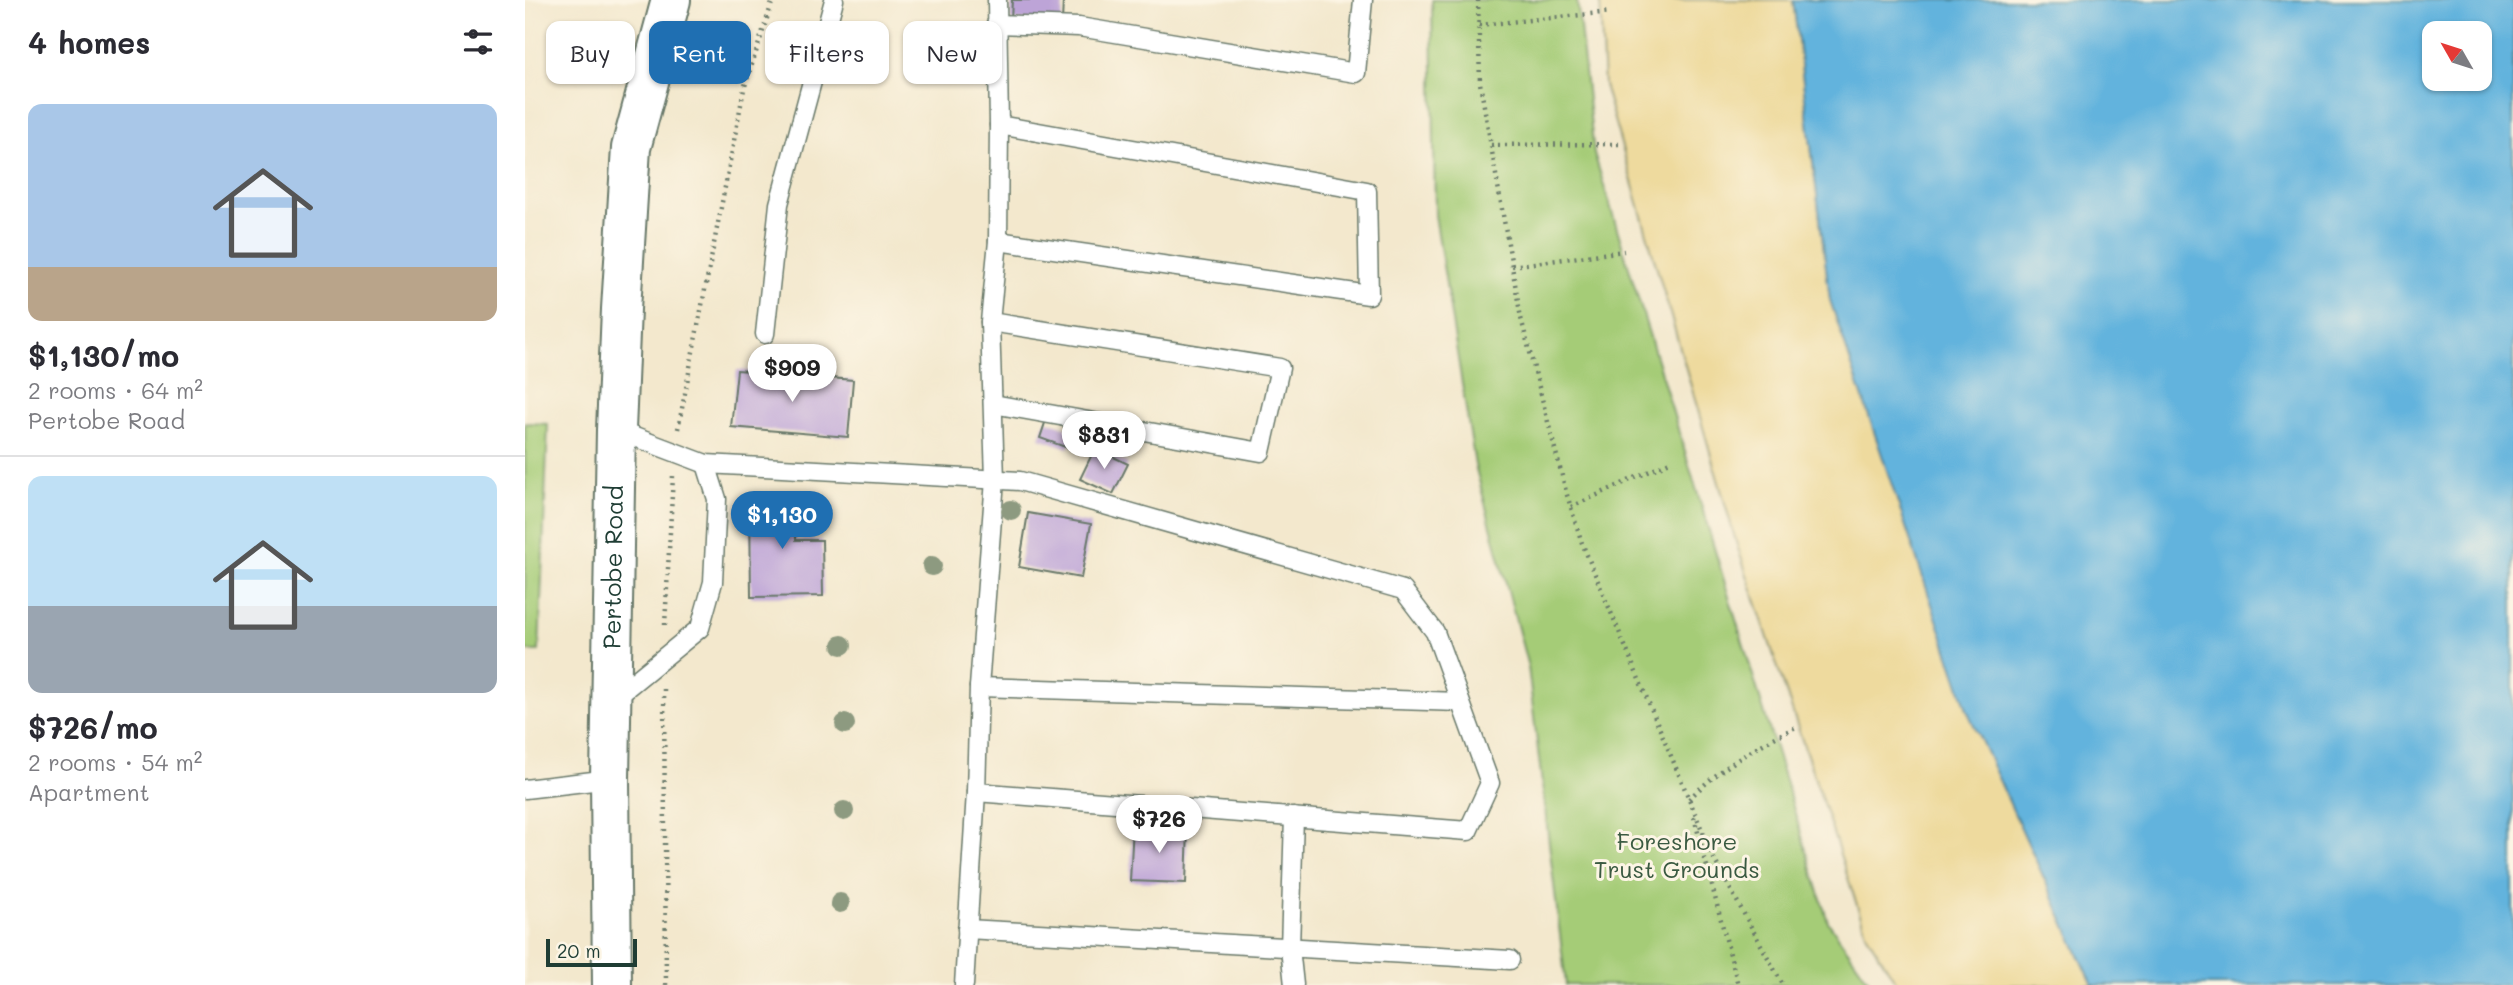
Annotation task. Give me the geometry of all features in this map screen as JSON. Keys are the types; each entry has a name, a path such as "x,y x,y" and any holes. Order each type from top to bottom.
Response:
{"street":[{"name":"Pertobe Road","path":"612,985 610,779 616,430 631,148 671,0"},
{"name":"Pertobe Road","path":"631,148 685,0"}],"lane":[{"path":"765,334 779,204 834,0"},
{"path":"996,21 997,0"},
{"path":"1002,24 1079,27 1356,74 1363,0"},
{"path":"964,985 977,792 979,687 995,480 990,322 998,241 998,84"},
{"path":"998,241 1369,295 1367,191 999,125"},
{"path":"990,322 1280,368 1261,452 993,404"},
{"path":"616,430 706,464 1020,481 1403,590 1434,632 1490,783 1468,831 977,792"},
{"path":"612,700 700,628 713,582 717,499 706,464"},
{"path":"979,687 1460,702"},
{"path":"525,789 610,779"},
{"path":"1294,817 1290,948 1294,985"},
{"path":"967,929 1510,960"}],"path":[{"path":"1478,0 1480,83 1521,318 1582,543 1714,861 1783,985"},
{"path":"1479,25 1611,12"},
{"path":"1491,145 1621,144"},
{"path":"1512,266 1623,251"},
{"path":"1571,507 1672,461"},
{"path":"1689,798 1762,743 1798,726"},
{"path":"1689,798 1738,985"}],"green space":[{"name":"Foreshore Trust Grounds","path":"1432,0 1577,0 1594,153 1828,922 1872,985 1566,985 1528,667 1475,465 1435,215"},
{"path":"525,423 548,424 539,651 525,651"}],"sand":[{"path":"1600,0 1793,0 1830,300 1968,712 2093,985 1898,985 1867,935 1737,545 1604,85"}],"water":[{"path":"1793,0 2513,0 2513,985 2093,985 1968,712 1830,300"}],"building":[{"path":"1012,0 1063,0 1062,22 1011,20"},
{"path":"737,370 853,380 848,437 731,427"},
{"path":"1046,420 1075,431 1068,448 1040,438"},
{"path":"1095,448 1128,464 1113,494 1080,479"},
{"path":"796,495 796,540 822,540 823,596 751,597 750,496"},
{"path":"1028,513 1091,524 1081,578 1019,567"},
{"path":"1133,826 1188,829 1186,883 1130,881"}]}
